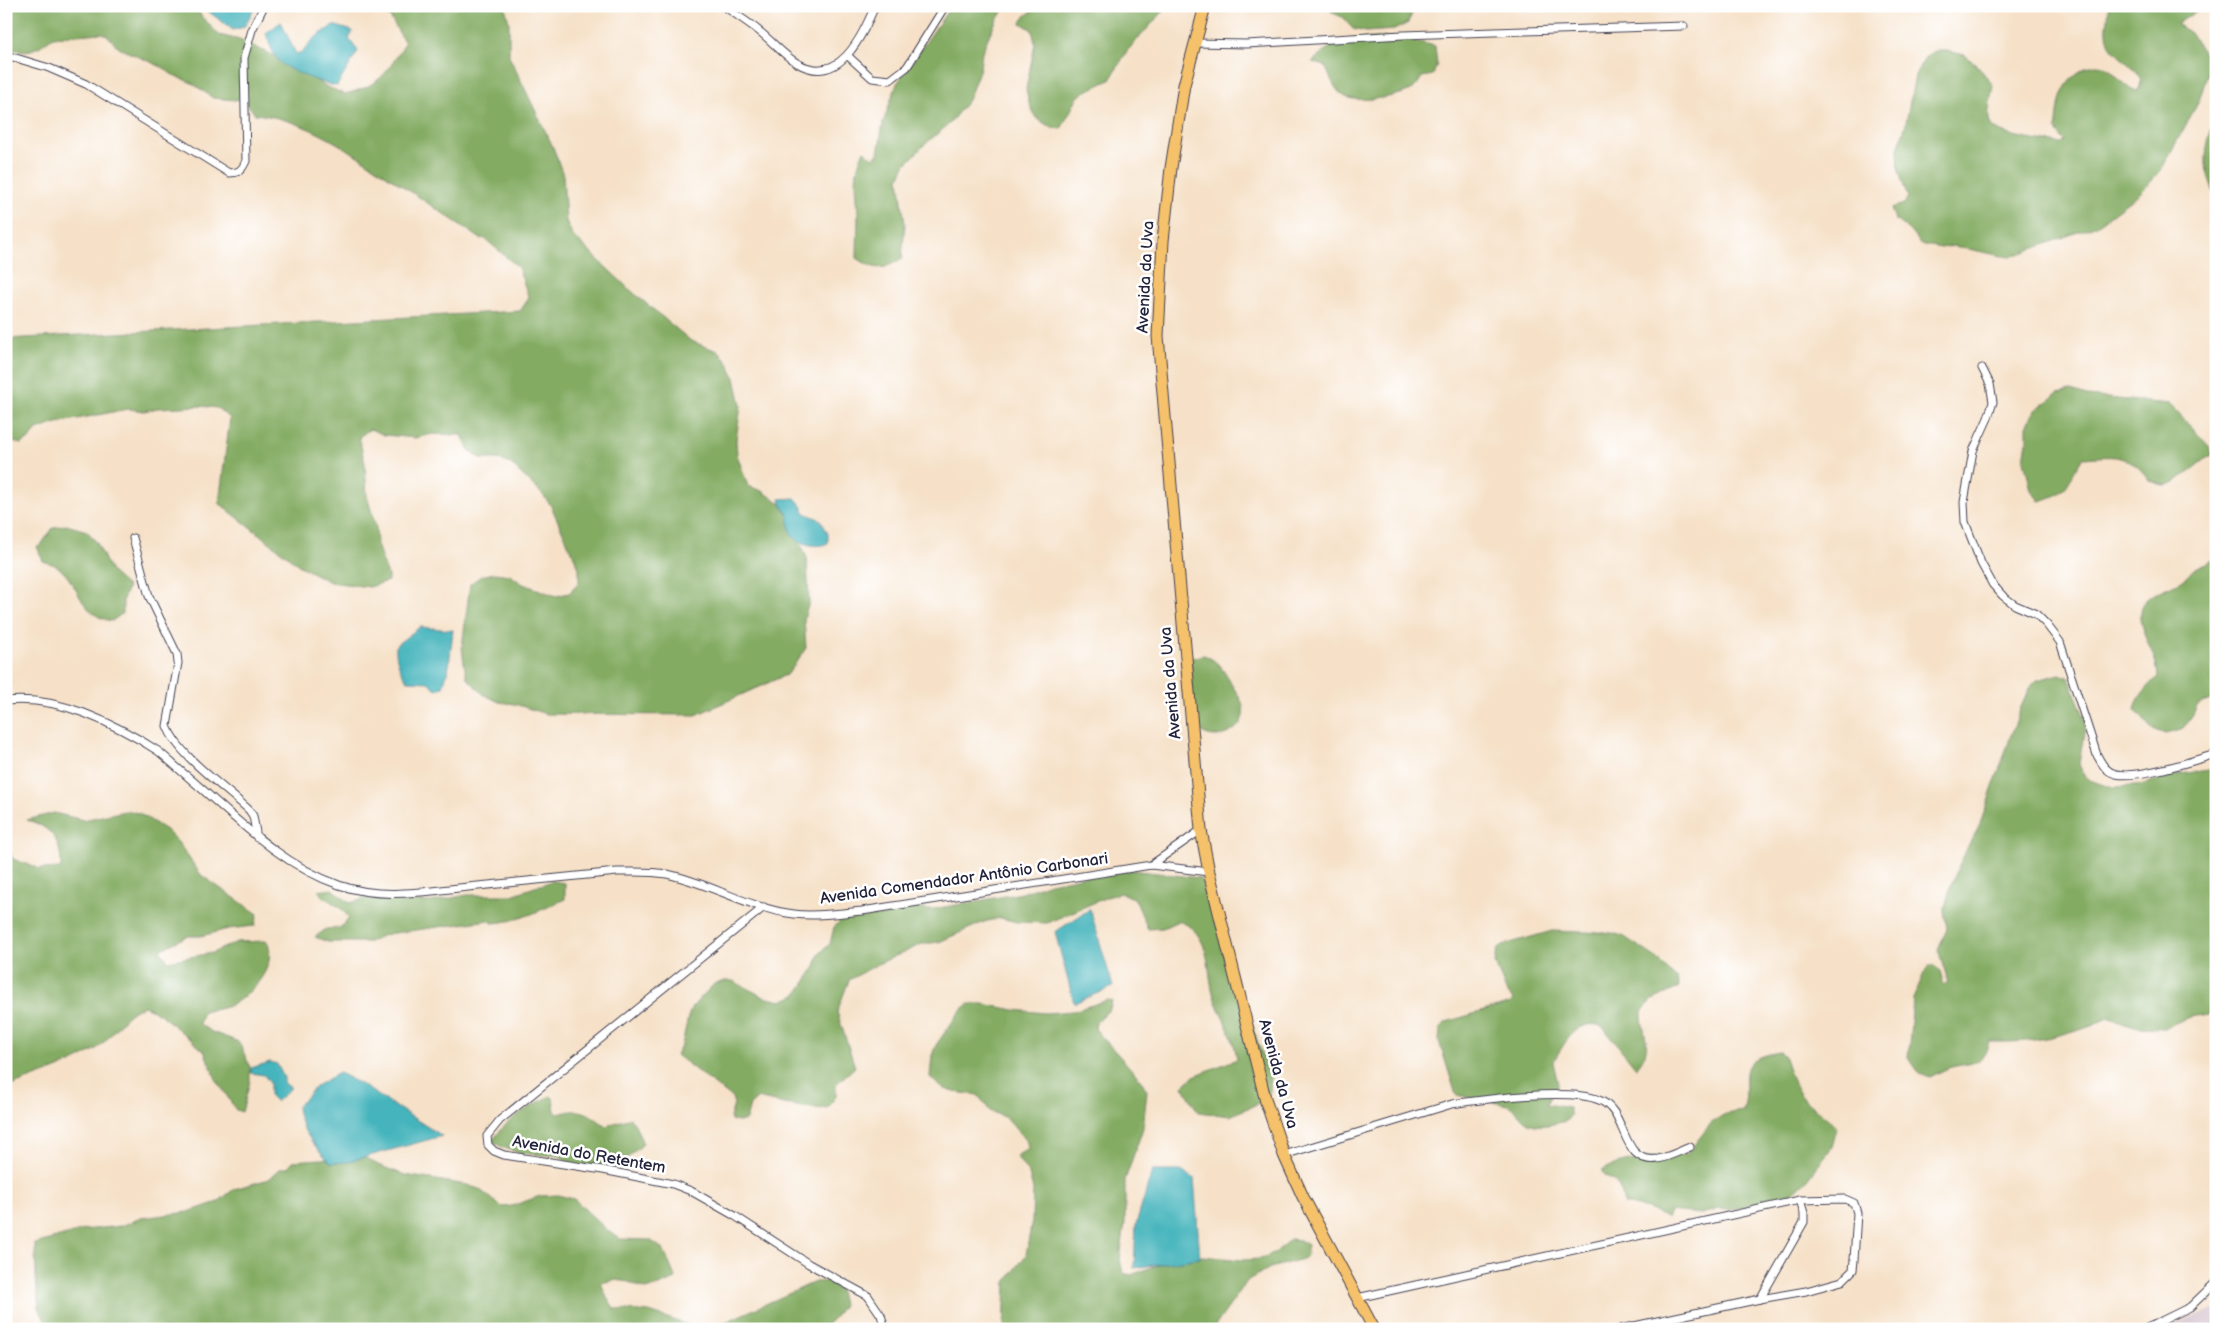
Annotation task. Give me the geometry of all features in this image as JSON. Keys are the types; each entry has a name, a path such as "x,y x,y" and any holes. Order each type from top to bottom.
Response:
{"main road":[{"name":"Avenida da Uva","path":"1204,6 1184,85 1171,168 1163,241 1158,336 1201,830 1209,872 1266,1102 1284,1155 1303,1197 1374,1329"}],"street":[{"path":"6,55 49,68 86,84 229,173 235,173 243,168 246,161 244,67 246,48 264,6"},
{"path":"724,6 796,62 810,70 822,70 834,66 848,56 875,6"},
{"path":"848,56 872,78 890,80 907,67 944,6"},
{"path":"1194,43 1246,44 1403,35 1684,26"},
{"path":"1982,368 1990,384 1993,402 1973,451 1964,502 1965,522 1970,539 1993,585 2002,596 2015,605 2036,614 2060,642 2097,755 2104,768 2114,774 2124,775 2216,754"},
{"path":"133,538 149,596 178,654 167,726 170,734 186,754 250,810 257,838"},
{"name":"Avenida Comendador Antônio Carbonari","path":"6,701 42,702 73,709 104,721 159,752 257,838 314,875 340,886 367,892 422,892 617,872 649,871 669,875 764,907 793,914 822,915 862,911 1151,864 1209,872"},
{"name":"Avenida Comendador Antônio Carbonari","path":"1151,864 1201,830"},
{"name":"Avenida do Retentem","path":"764,907 500,1120 492,1128 488,1136 488,1145 494,1151 513,1157 603,1170 673,1184 691,1191 735,1216 809,1264 868,1296 881,1315 885,1329"},
{"path":"1284,1155 1452,1104 1474,1100 1566,1094 1589,1096 1608,1104 1615,1112 1631,1150 1637,1156 1646,1159 1659,1159 1690,1147"},
{"path":"1357,1298 1800,1200 1832,1198 1851,1200 1854,1203 1857,1213 1853,1270 1842,1281 1806,1291 1620,1329"},
{"path":"1760,1299 1804,1222 1804,1213 1800,1200"},
{"path":"2145,1329 2190,1307 2216,1282"}],"shaded area":[{"path":"2216,1308 2216,1329 2163,1329"}],"green space":[{"path":"6,6 196,6 201,16 219,35 240,40 285,61 327,87 345,94 367,87 381,77 393,63 405,43 390,17 376,11 371,6 505,6 509,23 509,56 553,147 563,175 566,221 573,236 629,289 691,341 720,352 735,378 741,405 736,440 737,455 748,486 762,491 779,502 787,513 807,558 809,602 804,619 806,648 788,674 696,715 546,714 515,704 499,702 483,694 467,678 464,664 462,647 470,584 481,576 494,573 510,575 523,584 556,596 569,593 579,583 579,568 551,506 543,495 511,464 497,459 482,459 469,450 462,435 432,434 416,438 384,435 370,429 359,437 365,464 367,496 376,528 377,545 388,576 388,581 370,587 330,582 300,566 219,503 230,418 217,408 201,406 158,408 144,411 128,409 57,423 37,430 28,440 21,444 6,440 6,339 520,311 529,298 518,267 484,238 481,239 346,148 293,122 255,114 242,98 236,100 213,98 192,83 171,74 164,68 119,48 107,35 101,33 53,37 39,47 28,51 6,49"},
{"path":"951,6 1008,6 997,19 982,52 980,68 968,100 949,124 925,144 905,165 899,179 905,224 902,258 884,267 874,267 857,258 858,214 856,182 860,160 864,151 873,158 878,154 883,123 896,85"},
{"path":"1038,6 1168,6 1127,51 1110,80 1084,92 1078,97 1061,129 1052,128 1036,118 1029,103 1026,89 1035,43 1032,30 1021,23 1023,18"},
{"path":"1328,6 1415,6 1408,23 1394,30 1366,32 1353,29 1342,17 1333,13"},
{"path":"2108,6 2204,6 2177,24 2190,33 2206,56 2209,69 2199,101 2160,172 2140,193 2097,225 2013,256 2002,256 1954,246 1941,248 1920,244 1909,230 1895,220 1891,208 1904,204 1908,198 1899,172 1898,148 1905,127 1915,76 1926,56 1935,51 1947,51 1965,55 1977,65 1993,85 1989,119 1994,128 2023,138 2062,144 2065,141 2056,129 2059,104 2064,90 2078,73 2090,66 2103,66 2132,90 2137,91 2140,85 2137,73 2110,45 2107,34"},
{"path":"1400,37 1435,46 1437,64 1433,75 1422,77 1415,87 1401,94 1369,99 1344,96 1338,90 1325,66 1312,62 1332,45 1352,39"},
{"path":"2216,114 2216,204 2207,170 2206,151"},
{"path":"2071,391 2087,396 2169,404 2209,446 2211,455 2175,482 2165,485 2150,481 2128,460 2112,457 2083,458 2063,490 2050,498 2039,501 2031,490 2024,460 2027,426 2035,410 2057,394"},
{"path":"66,525 87,531 97,543 111,572 128,587 123,599 123,613 112,621 101,618 93,613 86,606 65,574 56,566 43,561 37,547 40,546 53,528"},
{"path":"2216,560 2216,698 2197,705 2191,719 2181,730 2165,734 2151,728 2135,710 2141,696 2158,677 2154,658 2143,631 2140,618 2141,609 2144,602 2150,596 2184,579 2195,568"},
{"path":"1204,655 1217,663 1222,669 1243,706 1243,716 1239,724 1232,731 1224,735 1206,734 1198,729 1193,720 1191,658"},
{"path":"2060,674 2069,678 2086,721 2079,763 2082,772 2090,780 2109,787 2136,786 2180,774 2216,769 2216,1013 2189,1017 2164,1028 2138,1027 2109,1018 2064,1034 2036,1040 1989,1042 1987,1050 1979,1060 1948,1068 1930,1077 1920,1074 1908,1057 1913,999 1929,966 1933,966 1940,971 1944,985 1948,981 1938,949 1947,929 1944,911 1952,882 1979,827 2021,707 2030,687 2037,680"},
{"path":"125,811 139,813 166,830 177,841 201,875 258,914 255,926 228,929 201,936 187,936 160,950 168,961 212,953 237,942 267,941 270,950 269,960 262,977 248,993 230,1006 203,1011 199,1024 212,1032 239,1042 250,1067 250,1081 242,1112 236,1110 216,1079 204,1051 160,1014 145,1006 130,1014 100,1046 83,1057 6,1088 6,843 13,859 40,869 61,868 60,851 54,837 43,827 27,820 54,813 83,820"},
{"path":"1122,869 1200,878 1271,1076 1270,1092 1259,1103 1230,1116 1198,1112 1183,1086 1194,1076 1237,1059 1233,1041 1213,993 1203,943 1195,931 1178,921 1163,928 1148,929 1135,899 1121,893 1107,897 1047,923 1017,922 1000,918 984,922 939,942 922,944 878,964 849,980 837,1012 855,1067 836,1084 836,1096 828,1108 822,1109 783,1104 758,1098 750,1105 746,1120 732,1121 730,1118 734,1104 732,1098 676,1055 682,1045 692,1007 714,984 733,981 764,997 781,1001 796,995 814,969 819,954 830,944 834,927 842,919 864,918 913,907 928,910 1022,893 1050,883"},
{"path":"552,881 565,883 565,899 530,915 511,920 492,923 490,920 387,934 369,942 328,942 315,937 326,929 340,928 349,918 342,909 326,899 318,891 332,889 350,903 367,898 397,897 405,901 431,902 467,895 512,895"},
{"path":"1552,931 1612,933 1623,936 1655,957 1677,979 1679,985 1678,988 1653,1000 1642,1011 1646,1047 1642,1060 1636,1068 1603,1027 1586,1025 1579,1028 1567,1040 1553,1062 1558,1084 1547,1104 1569,1108 1571,1115 1566,1121 1550,1125 1538,1125 1527,1122 1508,1105 1456,1095 1439,1041 1440,1028 1446,1022 1511,1003 1513,999 1506,991 1495,963 1497,950 1503,945"},
{"path":"1108,1000 1112,1001 1110,1009 1096,1022 1095,1029 1141,1080 1147,1091 1143,1128 1125,1180 1125,1222 1120,1260 1123,1273 1131,1275 1163,1263 1203,1256 1242,1260 1260,1259 1276,1252 1290,1239 1300,1240 1307,1245 1307,1254 1303,1259 1270,1268 1248,1280 1213,1329 1004,1329 1006,1282 1026,1255 1032,1220 1033,1190 1029,1174 1016,1156 1028,1149 1027,1142 1006,1118 990,1111 978,1095 952,1091 936,1083 930,1077 932,1055 936,1045 960,1011 969,1004 984,1004 1014,1010 1046,1013 1073,1011"},
{"path":"1780,1052 1784,1055 1800,1094 1837,1128 1832,1147 1808,1179 1794,1192 1771,1202 1727,1210 1719,1209 1701,1214 1669,1211 1670,1213 1667,1218 1648,1209 1624,1204 1619,1186 1604,1175 1602,1171 1619,1163 1687,1154 1712,1122 1725,1114 1743,1111 1746,1072 1749,1065 1764,1055"},
{"path":"551,1096 555,1111 558,1114 573,1111 584,1112 606,1126 630,1118 635,1124 643,1144 615,1169 571,1165 560,1156 519,1153 492,1141 518,1114"},
{"path":"363,1156 378,1165 405,1175 467,1185 479,1189 502,1207 512,1206 540,1196 558,1195 574,1199 619,1239 650,1240 663,1249 676,1279 645,1289 629,1282 614,1280 601,1283 607,1298 615,1309 649,1312 695,1327 723,1323 815,1282 829,1281 840,1291 843,1305 834,1318 822,1329 49,1329 39,1308 35,1244 84,1230 121,1226 141,1218 188,1212 218,1202 234,1189 269,1179 281,1168 287,1168 293,1161"}],"water":[{"path":"201,6 256,6 244,27 233,30"},
{"path":"281,22 296,54 304,51 314,39 333,25 353,31 349,39 358,51 337,86 300,74 279,61 272,50 266,33"},
{"path":"795,498 803,507 803,512 821,520 828,534 828,543 818,546 802,543 791,533 788,515 780,499"},
{"path":"420,627 453,630 449,666 443,687 436,689 428,682 408,681 400,668 396,654 396,645"},
{"path":"1090,909 1113,987 1074,1003 1055,932"},
{"path":"270,1062 277,1064 284,1078 284,1083 291,1088 276,1102 270,1096 270,1083 264,1075 251,1073 251,1068"},
{"path":"339,1073 357,1082 442,1136 347,1162 331,1163 314,1144 305,1130 298,1115 297,1107 316,1086"},
{"path":"1152,1171 1181,1171 1194,1178 1200,1258 1134,1268 1136,1225"}]}
